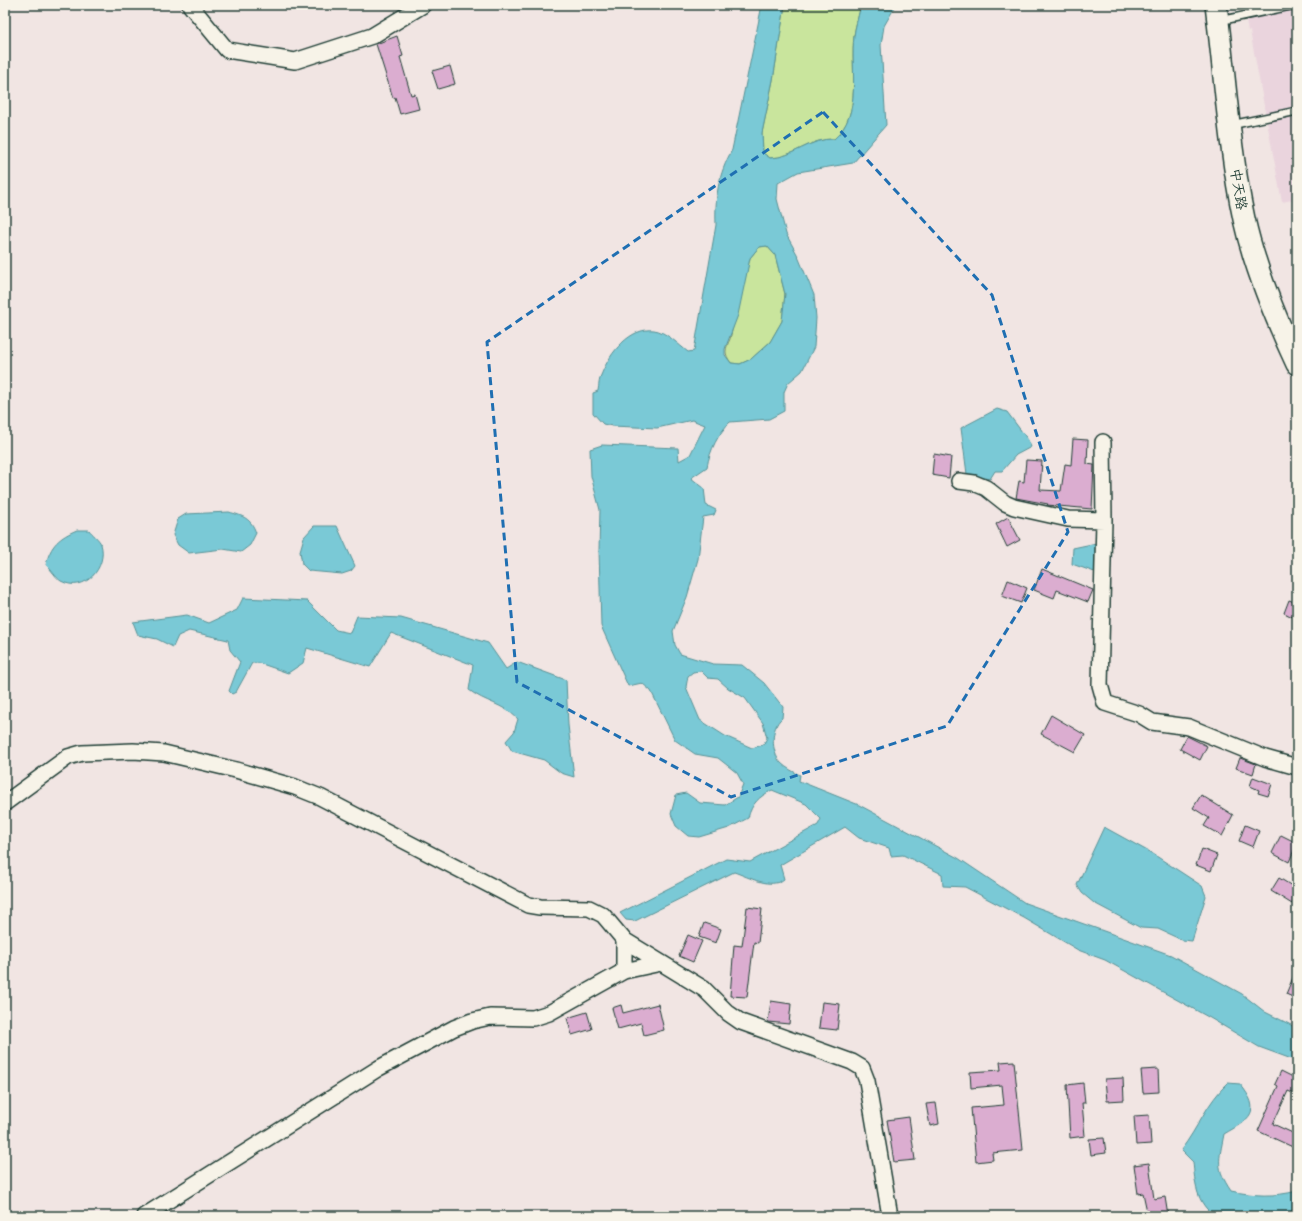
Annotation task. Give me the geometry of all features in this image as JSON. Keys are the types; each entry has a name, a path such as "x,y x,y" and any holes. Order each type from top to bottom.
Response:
{"main road":[{"name":"中天路","path":"1217,13 1230,125 1244,219 1255,262 1279,325 1297,364"}],"street":[{"path":"190,5 227,50 295,61 372,36 423,5"},
{"path":"1103,442 1104,520 1100,685 1105,703 1139,714 1152,722 1189,727 1265,758 1297,767"},
{"path":"959,481 974,483 986,488 1004,503 1014,507 1068,518 1104,520"},
{"path":"5,803 68,757 82,753 133,751 164,753 236,770 307,792 528,905 540,907 589,908 603,914 624,940 704,989 728,1013 741,1022 852,1062 862,1068 867,1081 890,1216"},
{"path":"624,940 624,971"},
{"path":"144,1216 379,1068 454,1028 472,1021 490,1017 533,1018 549,1013 624,971 661,962"}],"lane":[{"path":"1217,13 1295,5"},
{"path":"1230,125 1297,111"}],"highlighted area":[{"path":"823,112 992,295 1068,532 947,726 731,797 517,682 487,342"}],"shaded area":[{"path":"1243,5 1297,5 1297,199 1282,202 1250,31 1248,31"}],"green space":[{"path":"785,5 859,5 860,9 854,36 853,49 852,104 849,117 843,129 834,139 817,142 786,155 770,158 763,153 762,133 773,80"},
{"path":"767,246 775,255 785,294 782,321 770,342 751,359 740,364 731,363 727,357 726,349 730,339 750,258 759,247"}],"water":[{"path":"762,5 785,5 773,80 762,133 763,153 770,158 786,155 817,142 834,139 843,129 849,117 852,104 853,49 854,36 860,9 859,5 896,5 884,26 881,45 886,125 853,163 798,172 778,183 777,199 786,234 797,254 814,295 816,318 814,347 802,371 788,383 784,392 784,411 769,419 730,422 715,443 710,454 707,467 691,478 704,488 706,505 716,510 714,515 703,517 698,559 687,597 673,631 675,645 680,654 713,664 742,665 764,683 783,707 782,718 775,728 773,740 775,753 783,765 800,775 799,781 859,805 958,858 1025,903 1171,955 1242,994 1265,1012 1297,1028 1297,1061 1259,1047 1105,960 1078,950 1024,918 965,887 943,886 942,874 903,855 891,856 889,848 859,838 845,827 780,865 784,879 779,882 760,882 734,872 635,921 626,920 620,913 726,859 750,862 818,825 821,819 806,804 772,790 763,795 757,801 748,818 729,828 699,837 688,836 676,826 671,814 676,795 686,793 700,803 725,805 738,797 743,784 737,773 718,758 695,754 675,740 651,691 642,683 628,686 601,626 599,550 600,510 591,476 590,449 602,445 678,448 679,461 690,455 705,425 692,420 657,428 612,426 603,424 593,413 593,393 598,391 601,375 610,357 622,343 637,333 645,330 658,331 672,339 688,352 694,351 716,225 718,186 723,168 732,150","holes":["767,246 775,255 785,294 782,321 770,342 751,359 740,364 731,363 725,355 725,349 738,315 750,258 759,247","701,671 708,678 718,679 728,688 745,698 763,723 767,738 763,745 752,748 725,736 700,720 686,687 688,676 693,672"]},
{"path":"997,409 1007,412 1028,440 1031,447 1016,455 1002,471 995,471 990,479 967,474 961,428"},
{"path":"229,512 246,518 252,524 256,533 250,545 241,552 223,549 189,553 178,545 173,535 178,519 186,514"},
{"path":"314,526 337,526 355,566 351,571 342,574 309,571 302,564 300,551 304,537"},
{"path":"77,530 89,530 97,538 101,544 101,561 93,576 78,584 70,584 59,580 46,565 53,547 61,539"},
{"path":"1101,542 1100,574 1072,564 1073,548"},
{"path":"243,598 307,601 336,630 350,633 357,616 401,618 488,643 506,669 517,662 566,680 568,725 574,777 561,773 544,760 512,751 506,741 514,732 518,719 500,706 469,690 473,665 391,633 370,667 307,648 303,663 288,673 259,663 252,663 236,692 232,694 229,691 240,662 230,650 228,640 189,631 178,636 173,647 157,639 138,635 133,622 187,615 209,623 237,610"},
{"path":"1104,827 1153,854 1202,886 1206,896 1192,941 1182,940 1158,929 1141,928 1094,903 1082,893 1077,885"},
{"path":"1228,1083 1240,1084 1251,1102 1252,1108 1247,1119 1224,1134 1220,1158 1220,1170 1222,1176 1231,1191 1248,1194 1272,1195 1297,1191 1297,1216 1215,1216 1200,1199 1196,1185 1193,1162 1181,1150 1214,1098"}],"building":[{"path":"397,36 403,56 400,57 411,95 415,94 419,109 400,114 395,97 393,98 376,44"},
{"path":"450,66 455,84 438,89 432,71"},
{"path":"1073,439 1088,440 1087,464 1094,465 1092,509 1047,505 1048,504 1016,498 1019,481 1024,482 1026,460 1042,461 1040,490 1061,491 1065,464 1071,465"},
{"path":"934,454 951,457 949,478 932,475"},
{"path":"1008,517 1020,540 1007,547 996,524"},
{"path":"1042,569 1093,590 1088,602 1057,590 1054,598 1034,590"},
{"path":"1008,580 1027,588 1021,603 1002,596"},
{"path":"1289,600 1297,603 1297,619 1284,613"},
{"path":"1051,715 1085,735 1075,752 1041,734"},
{"path":"1187,736 1207,746 1200,760 1180,749"},
{"path":"1240,758 1256,764 1253,774 1236,768"},
{"path":"1253,777 1272,784 1268,796 1258,793 1259,790 1250,786"},
{"path":"1201,795 1233,815 1222,836 1204,826 1209,818 1193,808"},
{"path":"1245,825 1259,831 1253,847 1239,841"},
{"path":"1281,835 1297,843 1289,862 1272,853"},
{"path":"1202,849 1217,855 1211,871 1196,865"},
{"path":"1279,878 1297,889 1297,896 1292,904 1271,891"},
{"path":"747,907 762,909 758,943 754,942 747,997 730,996 734,945 742,946"},
{"path":"704,923 721,929 716,943 699,937"},
{"path":"688,935 702,941 693,962 679,956"},
{"path":"1297,968 1297,999 1286,994"},
{"path":"771,1001 791,1004 789,1024 768,1022"},
{"path":"822,1002 840,1004 837,1030 819,1028"},
{"path":"658,1004 664,1030 644,1035 641,1023 618,1029 612,1008 621,1005 623,1013"},
{"path":"587,1012 592,1029 572,1035 567,1018"},
{"path":"1014,1061 1023,1150 992,1153 993,1160 976,1162 971,1108 1004,1105 1002,1085 971,1088 970,1072 1001,1070 1000,1062"},
{"path":"1158,1069 1159,1092 1143,1093 1141,1070"},
{"path":"1281,1071 1297,1079 1297,1095 1288,1091 1273,1124 1297,1135 1297,1149 1258,1131 1278,1086 1275,1084"},
{"path":"1123,1078 1124,1100 1107,1101 1105,1079"},
{"path":"1083,1083 1085,1103 1082,1103 1085,1136 1070,1138 1067,1085"},
{"path":"936,1103 939,1124 930,1126 926,1104"},
{"path":"1149,1115 1151,1144 1136,1145 1134,1116"},
{"path":"909,1117 915,1160 894,1162 887,1120"},
{"path":"1104,1138 1106,1153 1091,1155 1089,1139"},
{"path":"1149,1163 1154,1199 1165,1197 1168,1216 1148,1216 1143,1193 1138,1194 1134,1165"}]}
